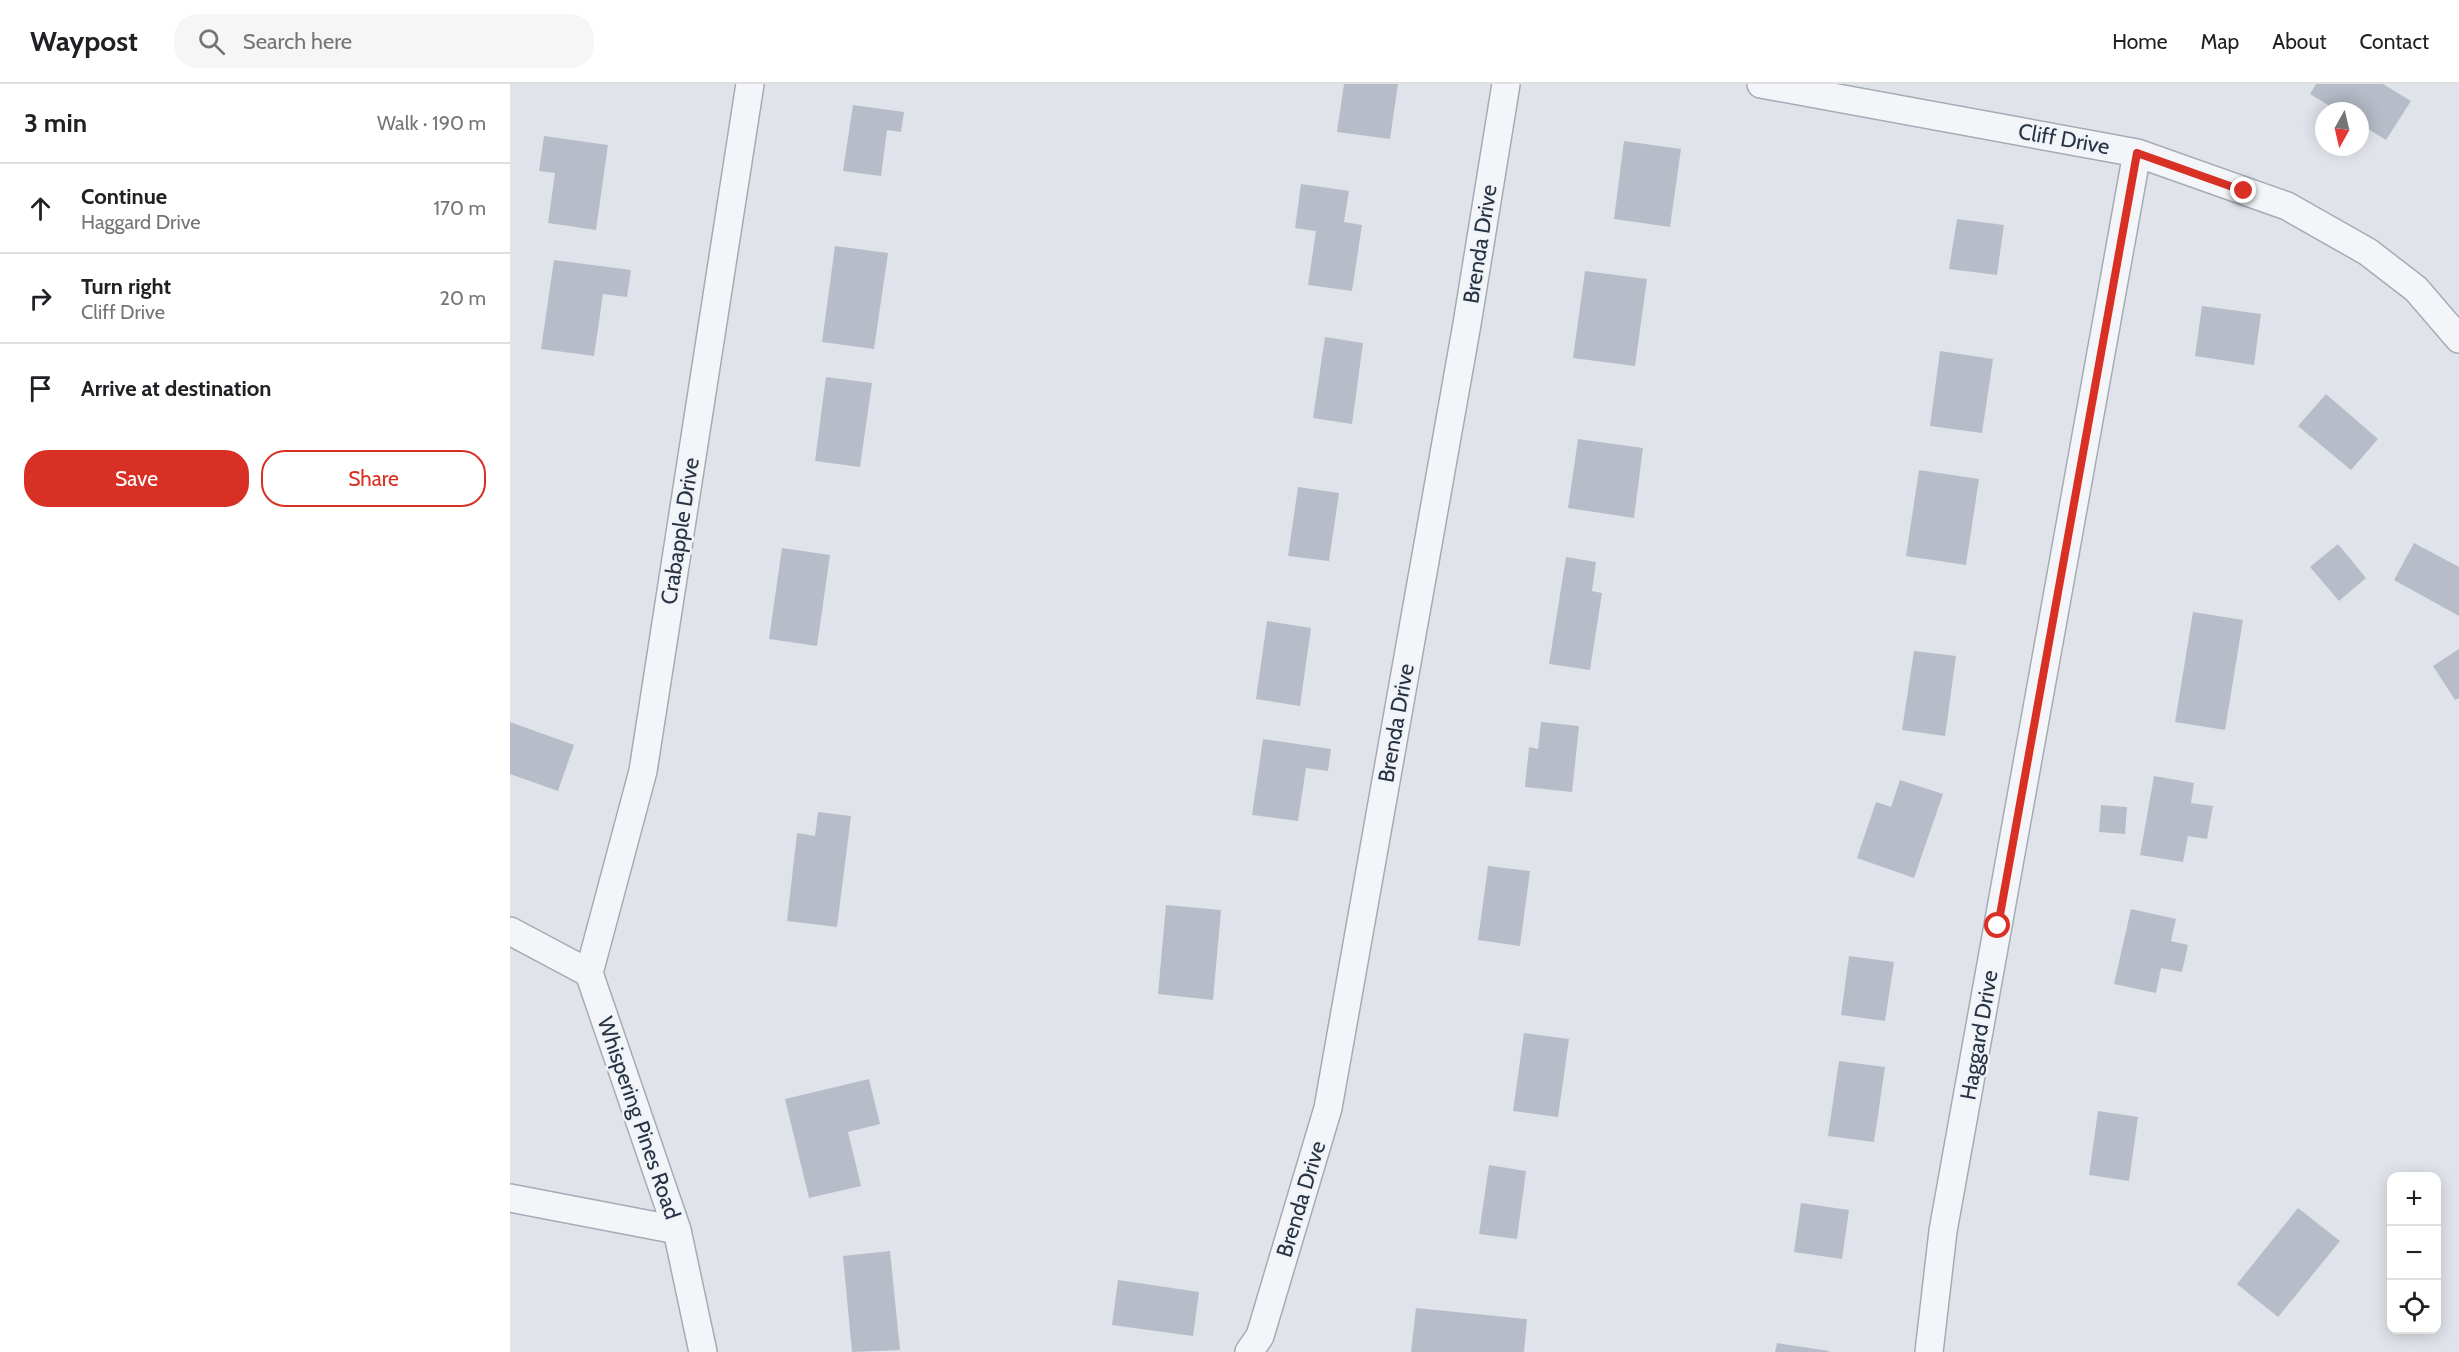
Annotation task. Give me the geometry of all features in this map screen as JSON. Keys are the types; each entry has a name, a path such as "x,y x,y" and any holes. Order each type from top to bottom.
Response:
{"street":[{"name":"Crabapple Drive","path":"589,973 643,771 750,84"},
{"name":"Brenda Drive","path":"1249,1352 1260,1336 1328,1108 1467,324 1506,84"},
{"name":"Cliff Drive","path":"1761,84 2137,153 2287,206 2368,252 2416,289 2459,339"},
{"name":"Haggard Drive","path":"1929,1352 1943,1231 2137,153"},
{"path":"510,931 589,973"},
{"name":"Whispering Pines Road","path":"589,973 677,1230 703,1352"},
{"path":"510,1198 677,1230"}],"building":[{"path":"1344,84 1398,84 1390,139 1337,132"},
{"path":"2316,84 2383,84 2411,101 2386,140 2369,130 2369,102 2323,102 2310,94"},
{"path":"853,105 904,112 901,132 887,130 881,176 843,171"},
{"path":"544,136 608,145 596,230 548,223 555,173 539,171"},
{"path":"1624,141 1681,149 1670,227 1614,219"},
{"path":"1301,184 1349,191 1344,222 1362,225 1352,291 1308,285 1316,231 1295,228"},
{"path":"1957,219 2004,225 1997,275 1949,269"},
{"path":"835,246 888,253 874,349 822,342"},
{"path":"554,260 631,270 627,297 603,294 594,356 541,349"},
{"path":"1585,271 1647,279 1635,366 1573,358"},
{"path":"2202,306 2261,314 2254,365 2195,356"},
{"path":"1325,337 1363,343 1352,424 1313,418"},
{"path":"1940,351 1993,359 1982,433 1930,426"},
{"path":"826,377 872,383 860,467 815,461"},
{"path":"2326,394 2378,439 2351,470 2298,426"},
{"path":"1578,439 1643,448 1634,518 1568,508"},
{"path":"1919,470 1979,479 1966,565 1906,556"},
{"path":"1298,487 1339,493 1329,561 1288,556"},
{"path":"2414,543 2459,567 2459,616 2394,580"},
{"path":"2338,544 2366,578 2339,601 2310,567"},
{"path":"782,548 830,555 817,646 769,639"},
{"path":"1566,557 1596,562 1592,591 1602,593 1590,670 1549,664"},
{"path":"2193,612 2243,620 2225,730 2175,722"},
{"path":"1267,621 1311,628 1300,706 1256,699"},
{"path":"2459,649 2459,698 2455,700 2433,666"},
{"path":"1914,651 1956,656 1945,736 1902,730"},
{"path":"510,722 574,745 558,791 510,774"},
{"path":"1541,722 1579,726 1572,792 1525,787 1529,747 1538,749"},
{"path":"1263,739 1331,749 1328,771 1306,768 1298,821 1252,815"},
{"path":"2154,776 2194,783 2191,803 2213,806 2207,839 2188,836 2183,862 2140,855"},
{"path":"1900,780 1943,794 1914,878 1857,858 1876,802 1891,807"},
{"path":"2101,805 2127,807 2125,834 2099,832"},
{"path":"818,812 851,816 837,927 787,921 797,833 815,836"},
{"path":"1488,866 1530,871 1520,946 1478,940"},
{"path":"1166,905 1221,910 1213,1000 1158,994"},
{"path":"2131,909 2176,919 2171,941 2188,945 2182,972 2161,968 2156,993 2114,984"},
{"path":"1849,956 1894,962 1885,1021 1841,1015"},
{"path":"1524,1033 1569,1039 1558,1117 1513,1111"},
{"path":"1839,1061 1885,1067 1874,1142 1828,1136"},
{"path":"869,1079 880,1124 848,1132 861,1186 809,1198 785,1099"},
{"path":"2098,1111 2138,1117 2129,1181 2089,1175"},
{"path":"1489,1165 1526,1171 1517,1239 1479,1234"},
{"path":"1801,1203 1849,1210 1842,1259 1794,1252"},
{"path":"2298,1208 2340,1241 2278,1317 2237,1284"},
{"path":"890,1251 900,1350 852,1352 843,1256"},
{"path":"1118,1280 1199,1292 1193,1336 1112,1325"},
{"path":"1416,1308 1527,1319 1524,1352 1411,1352"},
{"path":"1777,1343 1829,1351 1829,1352 1775,1352"}],"route":[{"path":"1998,926 2137,153 2244,191"}]}
